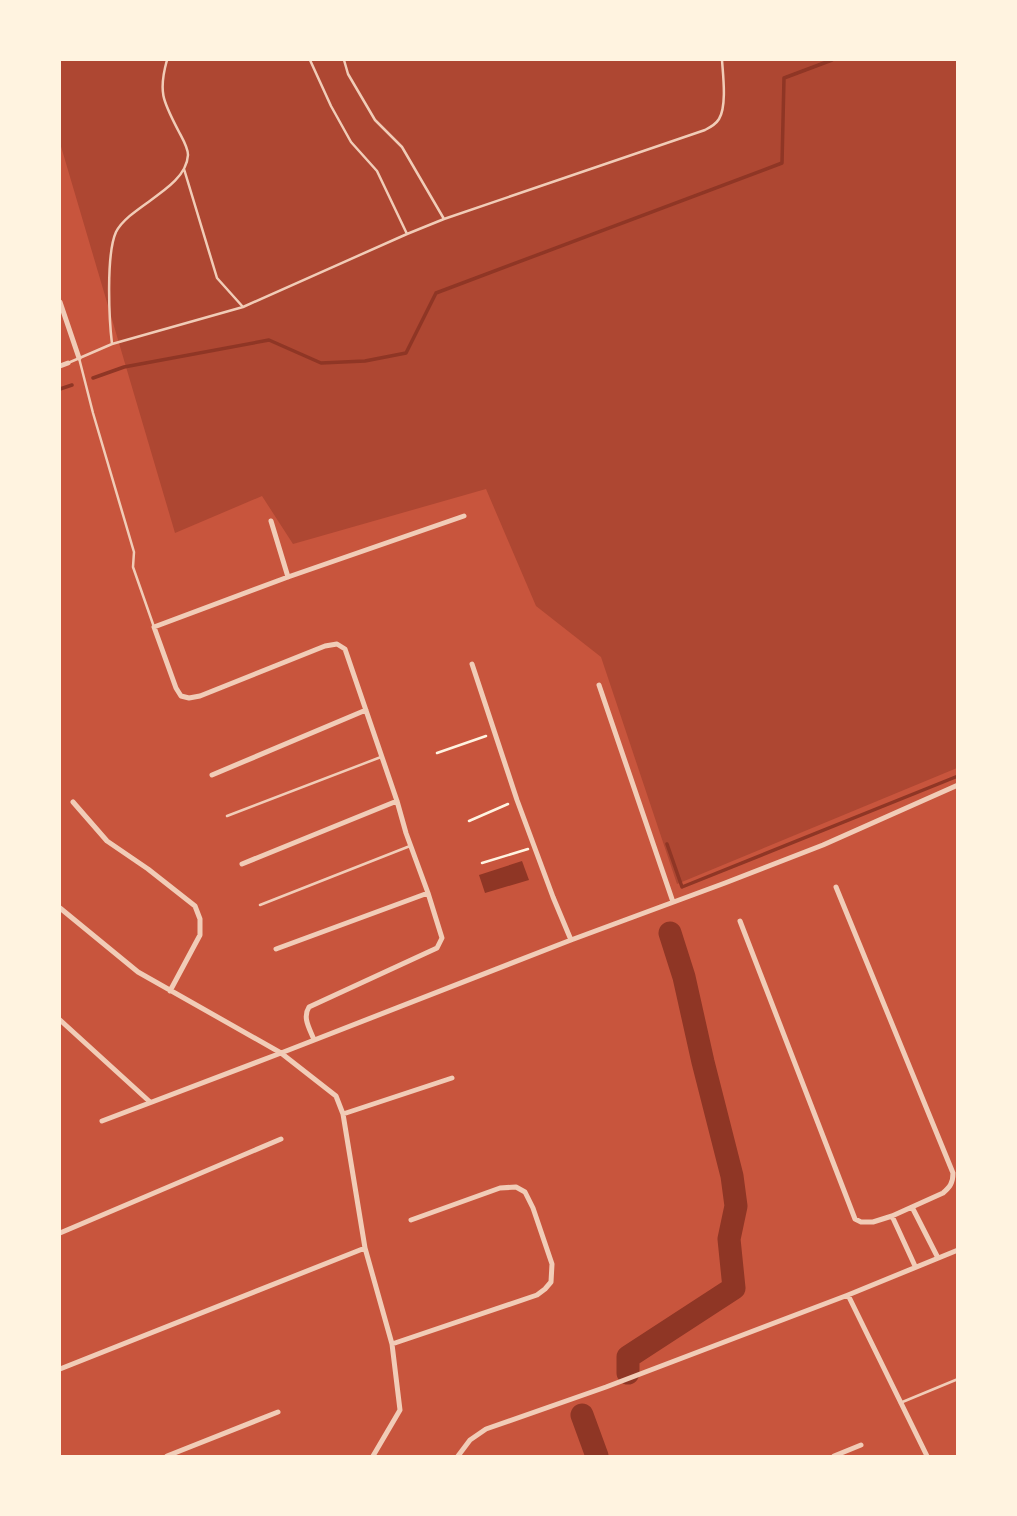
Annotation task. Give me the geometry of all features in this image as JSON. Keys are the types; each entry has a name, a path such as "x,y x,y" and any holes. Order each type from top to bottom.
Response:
{"street":[{"path":"60,302 79,358"},
{"path":"60,366 68,363"},
{"path":"314,1040 306,1021 309,1007 437,948 442,938 345,649 338,644 332,644 189,698 181,696 176,688 154,627 464,516"},
{"path":"271,521 288,577"},
{"path":"472,664 517,800 552,897 571,940"},
{"path":"599,685 673,902"},
{"path":"212,775 366,710"},
{"path":"102,1121 823,845 957,785"},
{"path":"242,864 397,801"},
{"path":"73,802 107,841 195,906 201,928 200,935 170,991"},
{"path":"740,921 855,1219 866,1223 892,1216 943,1193 950,1188 953,1174 836,887"},
{"path":"276,949 428,893"},
{"path":"60,908 138,972 281,1053 335,1096 343,1114 365,1248 392,1344 400,1410 373,1457"},
{"path":"60,1020 150,1102"},
{"path":"343,1114 452,1078"},
{"path":"60,1233 281,1139"},
{"path":"392,1344 537,1295 551,1282 552,1264 533,1208 525,1192 516,1187 499,1188 411,1220"},
{"path":"912,1207 937,1258"},
{"path":"892,1216 915,1266"},
{"path":"60,1368 365,1248"},
{"path":"458,1457 470,1440 486,1429 606,1387 848,1295 957,1250"},
{"path":"848,1295 927,1457"},
{"path":"167,1457 278,1412"},
{"path":"834,1457 861,1445"}],"lane":[{"path":"112,344 110,303 113,241 122,224 176,180 184,169 188,155 165,104 162,78 167,60"},
{"path":"310,60 351,142 377,171 407,234"},
{"path":"344,60 348,74 375,120 402,146 444,219"},
{"path":"68,363 112,344 243,307 444,219 705,130 717,122 721,115 722,60"},
{"path":"184,169 217,278 243,307"},
{"path":"79,358 134,552 133,567 154,627"},
{"path":"227,816 381,757"},
{"path":"260,905 411,846"},
{"path":"900,1403 957,1379"}],"path":[{"path":"436,753 495,733"},
{"path":"469,821 517,800"},
{"path":"482,863 534,847"}],"shaded area":[{"path":"60,60 957,60 957,768 677,884 601,657 536,606 486,489 293,544 262,496 175,533 60,143"},
{"path":"522,861 529,880 485,893 479,875"}],"waterway":[{"path":"93,378 124,367 269,340 321,363 365,361 406,353 436,293 782,163 784,78 832,60"},
{"path":"60,389 72,385"},
{"path":"667,844 682,887 958,776"},
{"path":"628,1373 628,1357 734,1288 729,1239 736,1206 732,1176 684,977 670,933"},
{"path":"582,1415 597,1456"}]}
